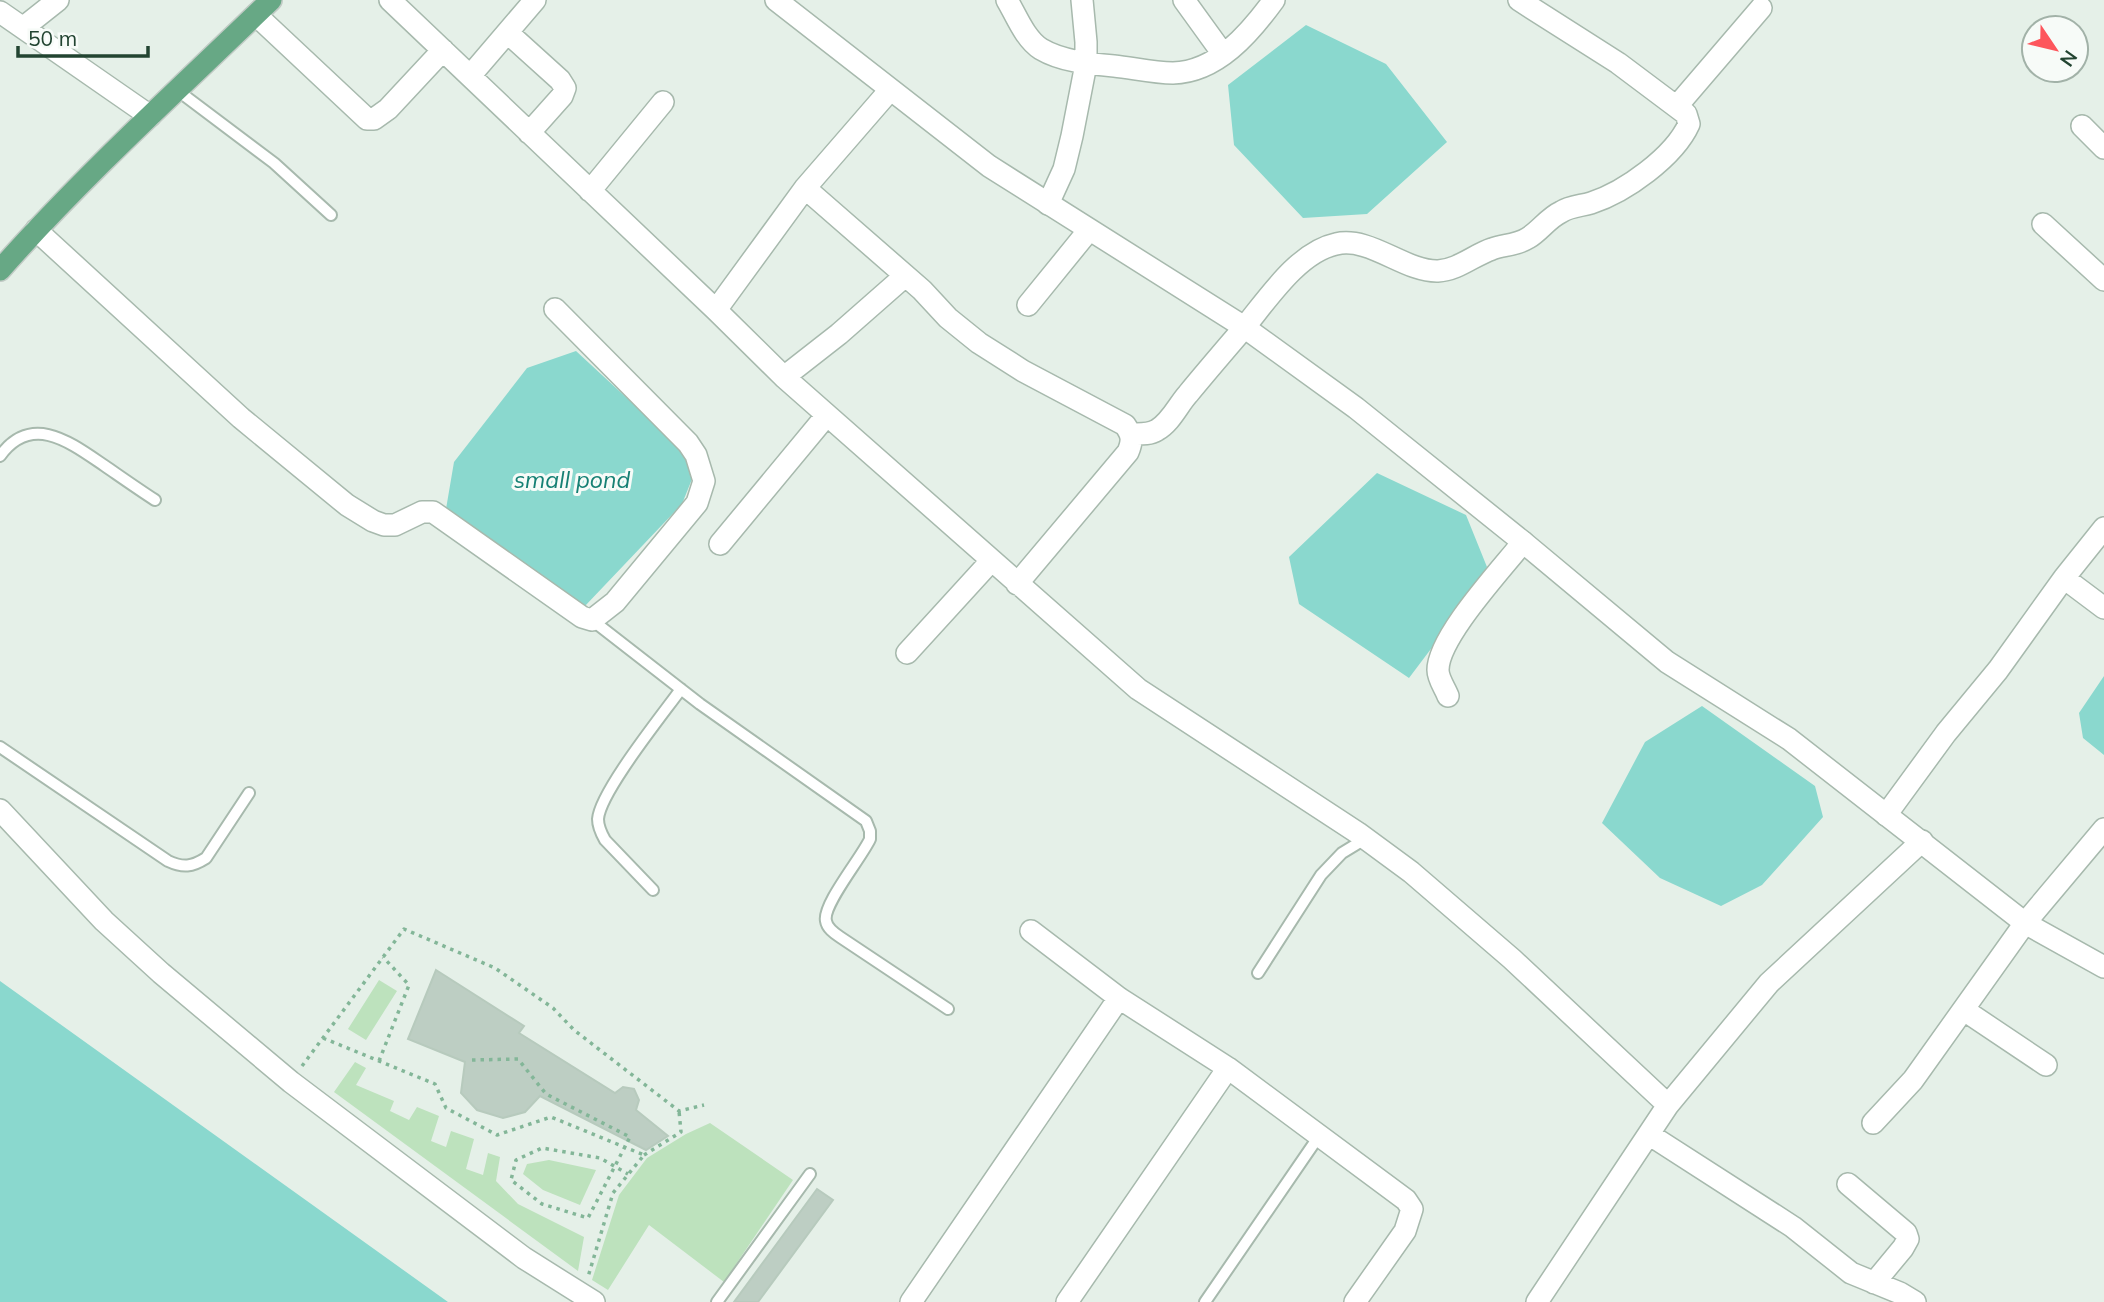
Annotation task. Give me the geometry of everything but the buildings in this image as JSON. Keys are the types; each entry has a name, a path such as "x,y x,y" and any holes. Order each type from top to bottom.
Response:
{"main road":[{"path":"0,270 36,230 150,116 271,0"}],"street":[{"path":"24,27 58,0"},
{"path":"390,0 826,416 1138,689 1411,872 1511,959 1668,1105"},
{"path":"470,76 535,0"},
{"path":"776,0 989,166 1244,327 1356,408 1667,662 1788,739 2025,923 2104,967"},
{"path":"1007,0 1028,35 1041,49 1086,64 1173,72 1197,70 1223,54 1257,24 1274,0"},
{"path":"1048,204 1064,169 1086,64 1082,0"},
{"path":"1184,0 1223,54"},
{"path":"1131,434 1150,433 1166,422 1284,279 1317,252 1336,244 1354,243 1424,269 1437,271 1453,267 1492,249 1528,238 1558,213 1570,207 1616,192 1644,174 1675,146 1689,124 1686,114 1618,63 1519,0"},
{"path":"1677,106 1761,8"},
{"path":"0,12 150,116"},
{"path":"256,15 367,119 374,119 388,109 443,50"},
{"path":"508,33 560,80 565,88 562,96 529,133"},
{"path":"716,310 805,188 890,90"},
{"path":"590,191 663,102"},
{"path":"2082,126 2104,148"},
{"path":"805,188 979,343 1023,371 1125,425 1131,434 1132,443 1128,452 1017,584"},
{"path":"2043,225 2104,280"},
{"path":"36,230 241,418 346,505 373,521 395,526 422,512 433,512 582,617 592,620 615,602 697,503 704,481 696,455 688,443 555,309"},
{"path":"1028,305 1089,230"},
{"path":"784,377 839,334 905,276"},
{"path":"720,544 826,416"},
{"path":"1886,815 2104,528"},
{"path":"1448,696 1439,677 1441,655 1474,603 1523,542"},
{"path":"907,653 991,561"},
{"path":"2064,578 2104,608"},
{"path":"0,810 104,921 161,973 291,1082 524,1258 586,1297"},
{"path":"1873,1123 1913,1080 2025,923 2104,829"},
{"path":"1537,1302 1668,1105 1769,983 1922,841"},
{"path":"1031,932 1119,998 1228,1068 1406,1200 1412,1209 1405,1231 1355,1302"},
{"path":"911,1302 1119,998"},
{"path":"1964,1010 2046,1065"},
{"path":"1068,1302 1228,1068"},
{"path":"1650,1135 1793,1227 1851,1273 1884,1291 1915,1302"},
{"path":"1848,1184 1906,1233 1908,1239 1884,1291"}],"lane":[{"path":"177,90 274,163 331,215"},
{"path":"0,456 16,439 40,433 54,436 73,444 155,500"},
{"path":"592,620 681,689 866,821 870,839 830,902 825,914 826,922 840,937 948,1009"},
{"path":"653,890 605,839 598,818 610,788 681,689"},
{"path":"0,747 178,866 187,867 206,858 249,793"},
{"path":"1258,973 1321,875 1342,853 1365,839"},
{"path":"1205,1302 1319,1136"},
{"path":"717,1302 810,1174"}],"path":[{"path":"291,1082 404,929 495,968 553,1008 573,1030 678,1111 681,1132 644,1155 613,1193 588,1278 586,1297"},
{"path":"379,1061 409,985 383,957"},
{"path":"323,1038 435,1084 446,1108 497,1135 551,1117 644,1155"},
{"path":"472,1060 519,1059 546,1094 630,1137 618,1160 612,1172 587,1218 542,1204 511,1181 516,1160 542,1148 600,1158 610,1163 619,1169 628,1174"},
{"path":"678,1111 704,1105"}],"green space":[{"path":"379,980 397,991 366,1040 348,1029"},
{"path":"355,1062 366,1068 356,1085 394,1101 390,1111 409,1120 417,1107 439,1116 431,1141 446,1147 451,1131 474,1139 466,1169 483,1175 488,1153 500,1157 496,1181 518,1204 584,1237 578,1271 334,1092"},
{"path":"710,1123 793,1180 724,1282 649,1225 608,1290 592,1280 619,1195 647,1158"},
{"path":"549,1160 596,1170 580,1205 543,1190 523,1174 527,1164"}],"water":[{"path":"1306,25 1386,64 1447,142 1367,214 1303,218 1234,145 1228,85"},
{"name":"small pond","path":"576,351 683,450 692,479 682,504 585,606 446,509 454,462 527,368"},
{"path":"1377,473 1466,515 1487,567 1455,617 1409,678 1299,604 1289,557"},
{"path":"2104,676 2104,755 2083,738 2079,713"},
{"path":"1702,706 1815,786 1823,817 1762,885 1721,906 1660,878 1602,823 1645,742"},
{"path":"0,981 448,1302 0,1302"}]}
